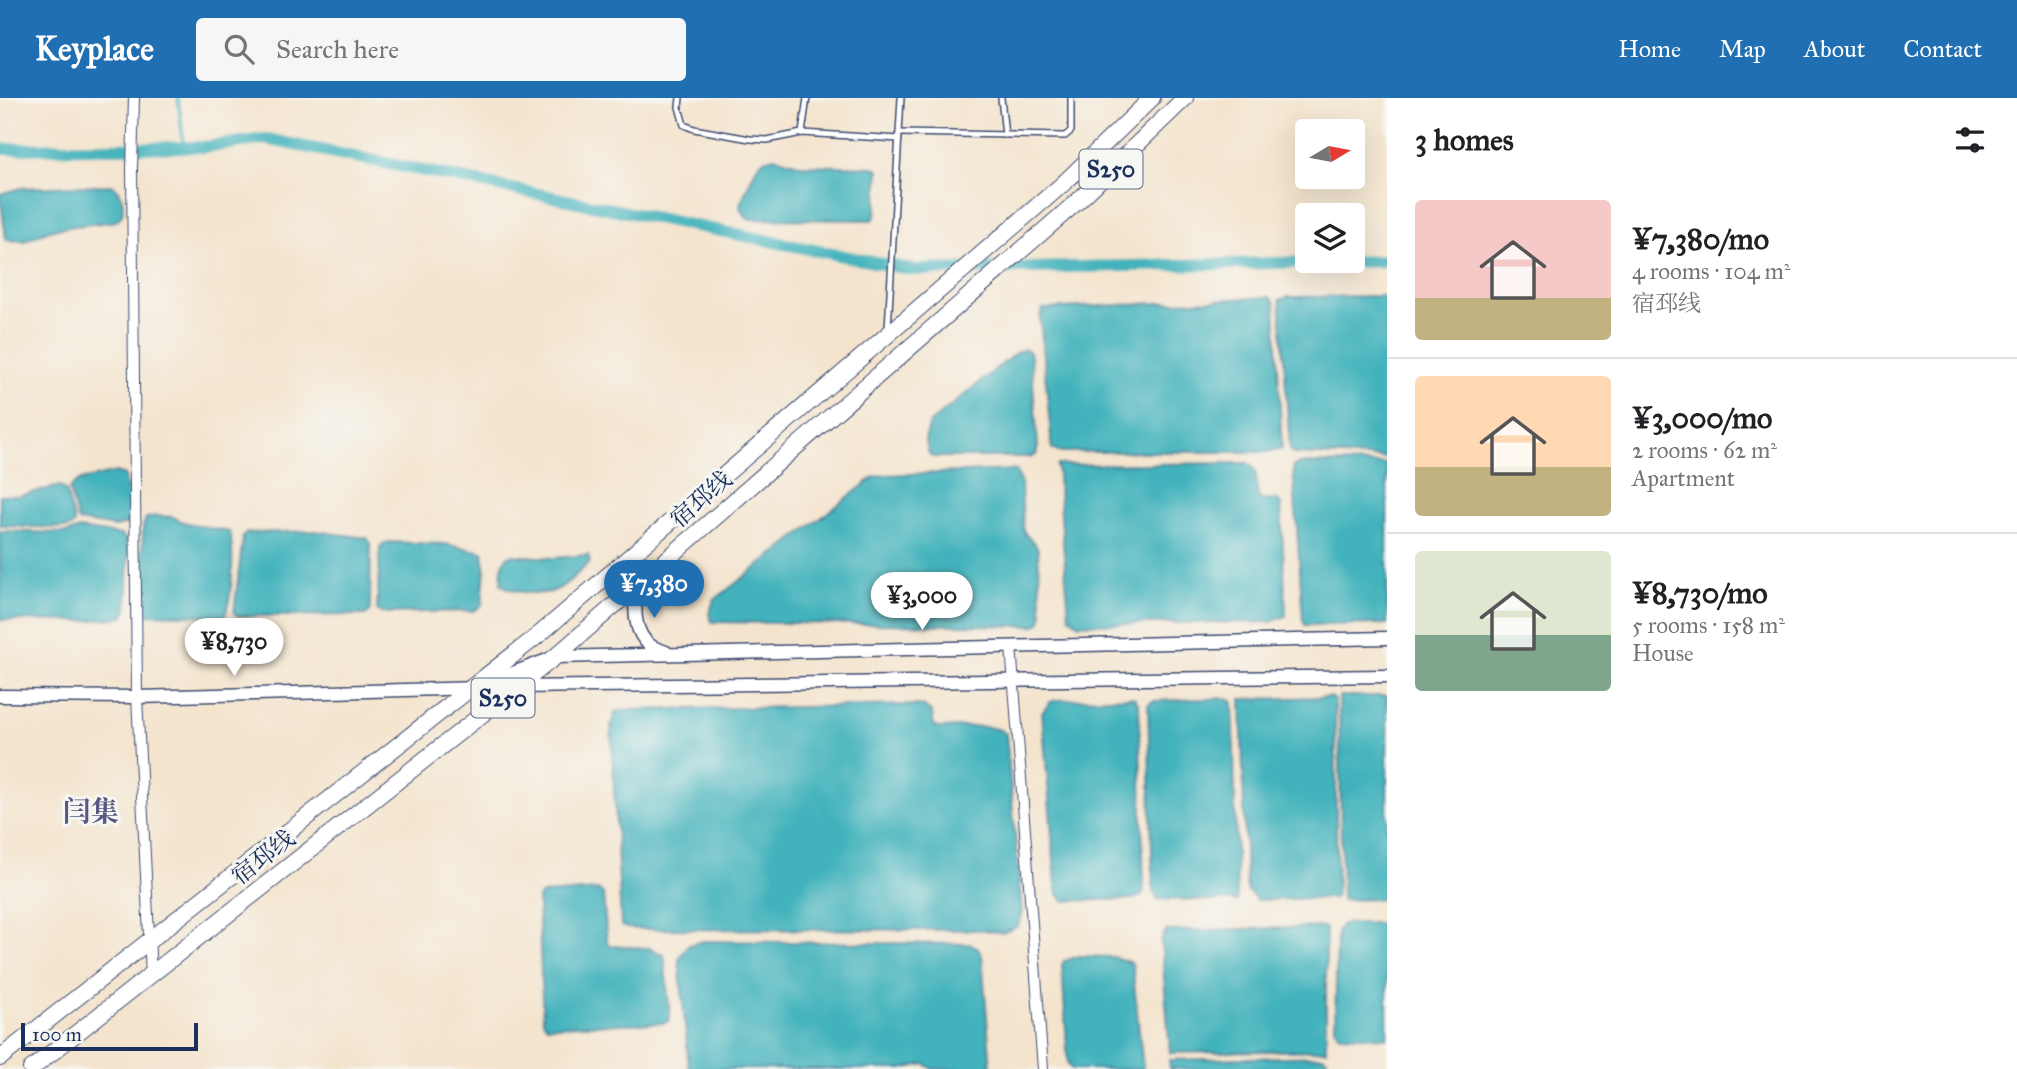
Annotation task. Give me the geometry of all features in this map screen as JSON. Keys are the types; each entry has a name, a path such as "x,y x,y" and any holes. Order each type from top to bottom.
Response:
{"main road":[{"name":"宿邳线","path":"0,1058 541,633 1064,183 1152,98"},
{"name":"宿邳线","path":"31,1069 555,657 1079,200 1185,98"}],"street":[{"path":"134,98 132,153 137,696 151,975"},
{"path":"636,586 635,610 642,635 649,645 672,654"},
{"path":"469,690 555,657 1387,638"},
{"path":"1011,646 1043,1069"},
{"path":"0,696 1387,676"}],"lane":[{"path":"680,98 684,124 694,129 758,139 802,134 1065,136 1071,131 1071,98"},
{"path":"802,134 807,98"},
{"path":"887,336 901,98"},
{"path":"1001,98 1005,135"}],"water":[{"path":"775,157 802,165 879,169 876,215 873,220 749,219 741,211 740,204 757,166 763,160"},
{"path":"112,185 121,194 123,202 122,215 116,221 52,229 24,241 6,240 0,194 21,188"},
{"path":"1387,296 1387,458 1293,454 1290,450 1280,300 1287,297"},
{"path":"1270,297 1275,303 1282,449 1267,452 1058,452 1052,449 1040,316 1043,309"},
{"path":"1025,349 1030,352 1031,359 1038,446 1036,455 933,457 929,454 925,439 930,423 1017,352"},
{"path":"1247,463 1256,474 1260,500 1278,500 1281,505 1286,616 1271,622 1079,624 1069,617 1057,465"},
{"path":"1306,463 1387,464 1387,624 1305,625 1293,466"},
{"path":"1016,470 1021,483 1023,530 1038,549 1042,618 1040,623 1034,626 712,622 709,614 714,600 873,478 883,475"},
{"path":"116,472 125,476 130,506 128,524 115,527 78,521 69,488 81,480"},
{"path":"60,486 66,491 74,520 74,524 69,528 0,526 0,495 18,496"},
{"path":"173,517 183,522 230,532 232,574 225,616 141,614 143,526 146,518"},
{"path":"79,529 121,535 126,539 129,552 127,610 123,617 82,621 0,620 0,531 67,533"},
{"path":"315,531 367,538 371,544 370,610 367,615 237,616 234,612 243,537 246,533"},
{"path":"388,542 445,544 483,552 485,567 482,605 474,611 381,613 377,610 380,548"},
{"path":"510,555 553,558 588,555 590,562 560,588 545,593 522,592 501,584 503,564"},
{"path":"1339,696 1387,696 1387,899 1342,900"},
{"path":"1331,697 1335,700 1337,896 1257,900 1248,892 1246,883 1241,699"},
{"path":"1135,698 1139,705 1144,891 1141,896 1133,899 1064,901 1058,894 1056,885 1042,713 1050,702 1057,700"},
{"path":"1228,698 1233,702 1237,901 1158,899 1153,892 1148,704 1153,701"},
{"path":"923,706 932,713 934,726 938,728 984,727 1001,730 1006,734 1022,912 1018,926 1003,933 984,930 643,929 621,925 611,726 615,712"},
{"path":"598,890 603,893 607,942 611,946 649,948 664,955 669,1021 547,1026 543,1021 538,898 542,894"},
{"path":"1387,923 1387,1038 1343,1035 1338,1034 1335,1028 1337,931 1342,924"},
{"path":"1324,927 1326,1050 1170,1053 1161,940 1166,931"},
{"path":"703,941 971,944 977,947 982,955 991,1069 933,1069 925,1064 901,1069 689,1069 679,959 688,945"},
{"path":"1079,956 1114,957 1132,963 1143,1069 1072,1069 1068,1065 1062,965 1064,961"},
{"path":"1323,1056 1327,1059 1327,1069 1170,1069 1169,1060"}],"waterway":[{"path":"178,98 184,147"},
{"path":"0,149 203,147 266,139 913,270 1387,261"}],"district":[{"name":"闫集","path":"91,811"}]}
